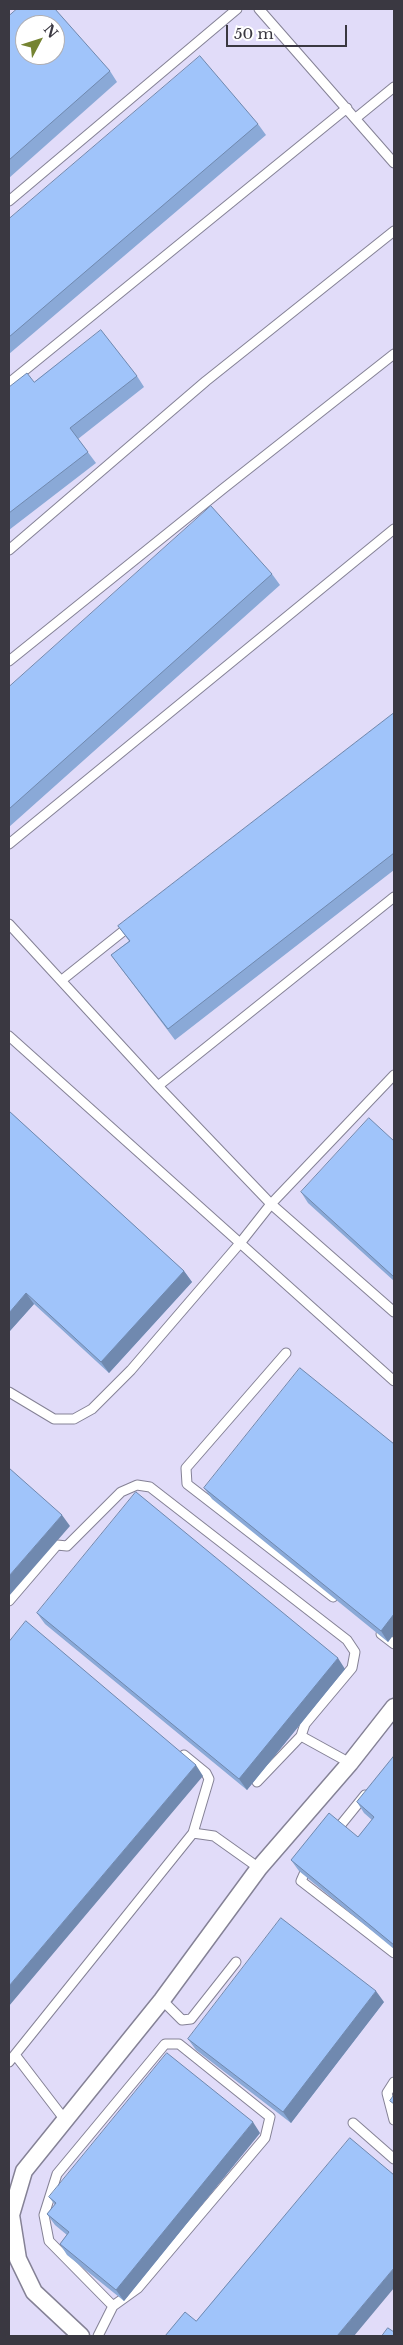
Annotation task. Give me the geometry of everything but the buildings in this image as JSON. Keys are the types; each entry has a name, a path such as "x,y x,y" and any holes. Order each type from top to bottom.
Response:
{"street":[{"path":"81,2336 34,2292 18,2259 11,2215 24,2171 162,2000 258,1868 350,1763 394,1708"}],"lane":[{"path":"9,201 237,9"},
{"path":"259,9 348,108 394,163"},
{"path":"356,118 394,87"},
{"path":"9,384 348,108"},
{"path":"9,550 206,381 394,231"},
{"path":"9,661 394,354"},
{"path":"9,844 394,529"},
{"path":"158,1086 394,897"},
{"path":"62,980 139,919"},
{"path":"9,924 158,1086 271,1204 394,1312"},
{"path":"9,1036 394,1381"},
{"path":"9,1392 54,1419 74,1418 92,1409 131,1370 241,1242 271,1204 394,1075"},
{"path":"286,1353 186,1468 187,1484 341,1602"},
{"path":"9,1601 57,1545 67,1546 121,1492 137,1485 150,1487 347,1640 355,1652 352,1668 305,1724 302,1736 258,1782"},
{"path":"371,1626 394,1644"},
{"path":"302,1736 350,1763"},
{"path":"9,2062 16,2056 193,1833 209,1779 206,1773 177,1750"},
{"path":"328,1840 370,1789"},
{"path":"193,1833 214,1836 258,1868"},
{"path":"315,1855 309,1863 302,1880 394,1953"},
{"path":"162,2000 182,2020 191,2018 236,1962"},
{"path":"98,2336 113,2306 138,2288 265,2138 267,2131 270,2117 179,2044 165,2044 57,2174 44,2214 48,2241 113,2306"},
{"path":"16,2056 66,2120"},
{"path":"394,2082 387,2093 394,2120"},
{"path":"353,2123 394,2159"}],"shaded area":[{"path":"9,9 394,9 394,2336 9,2336"}]}
